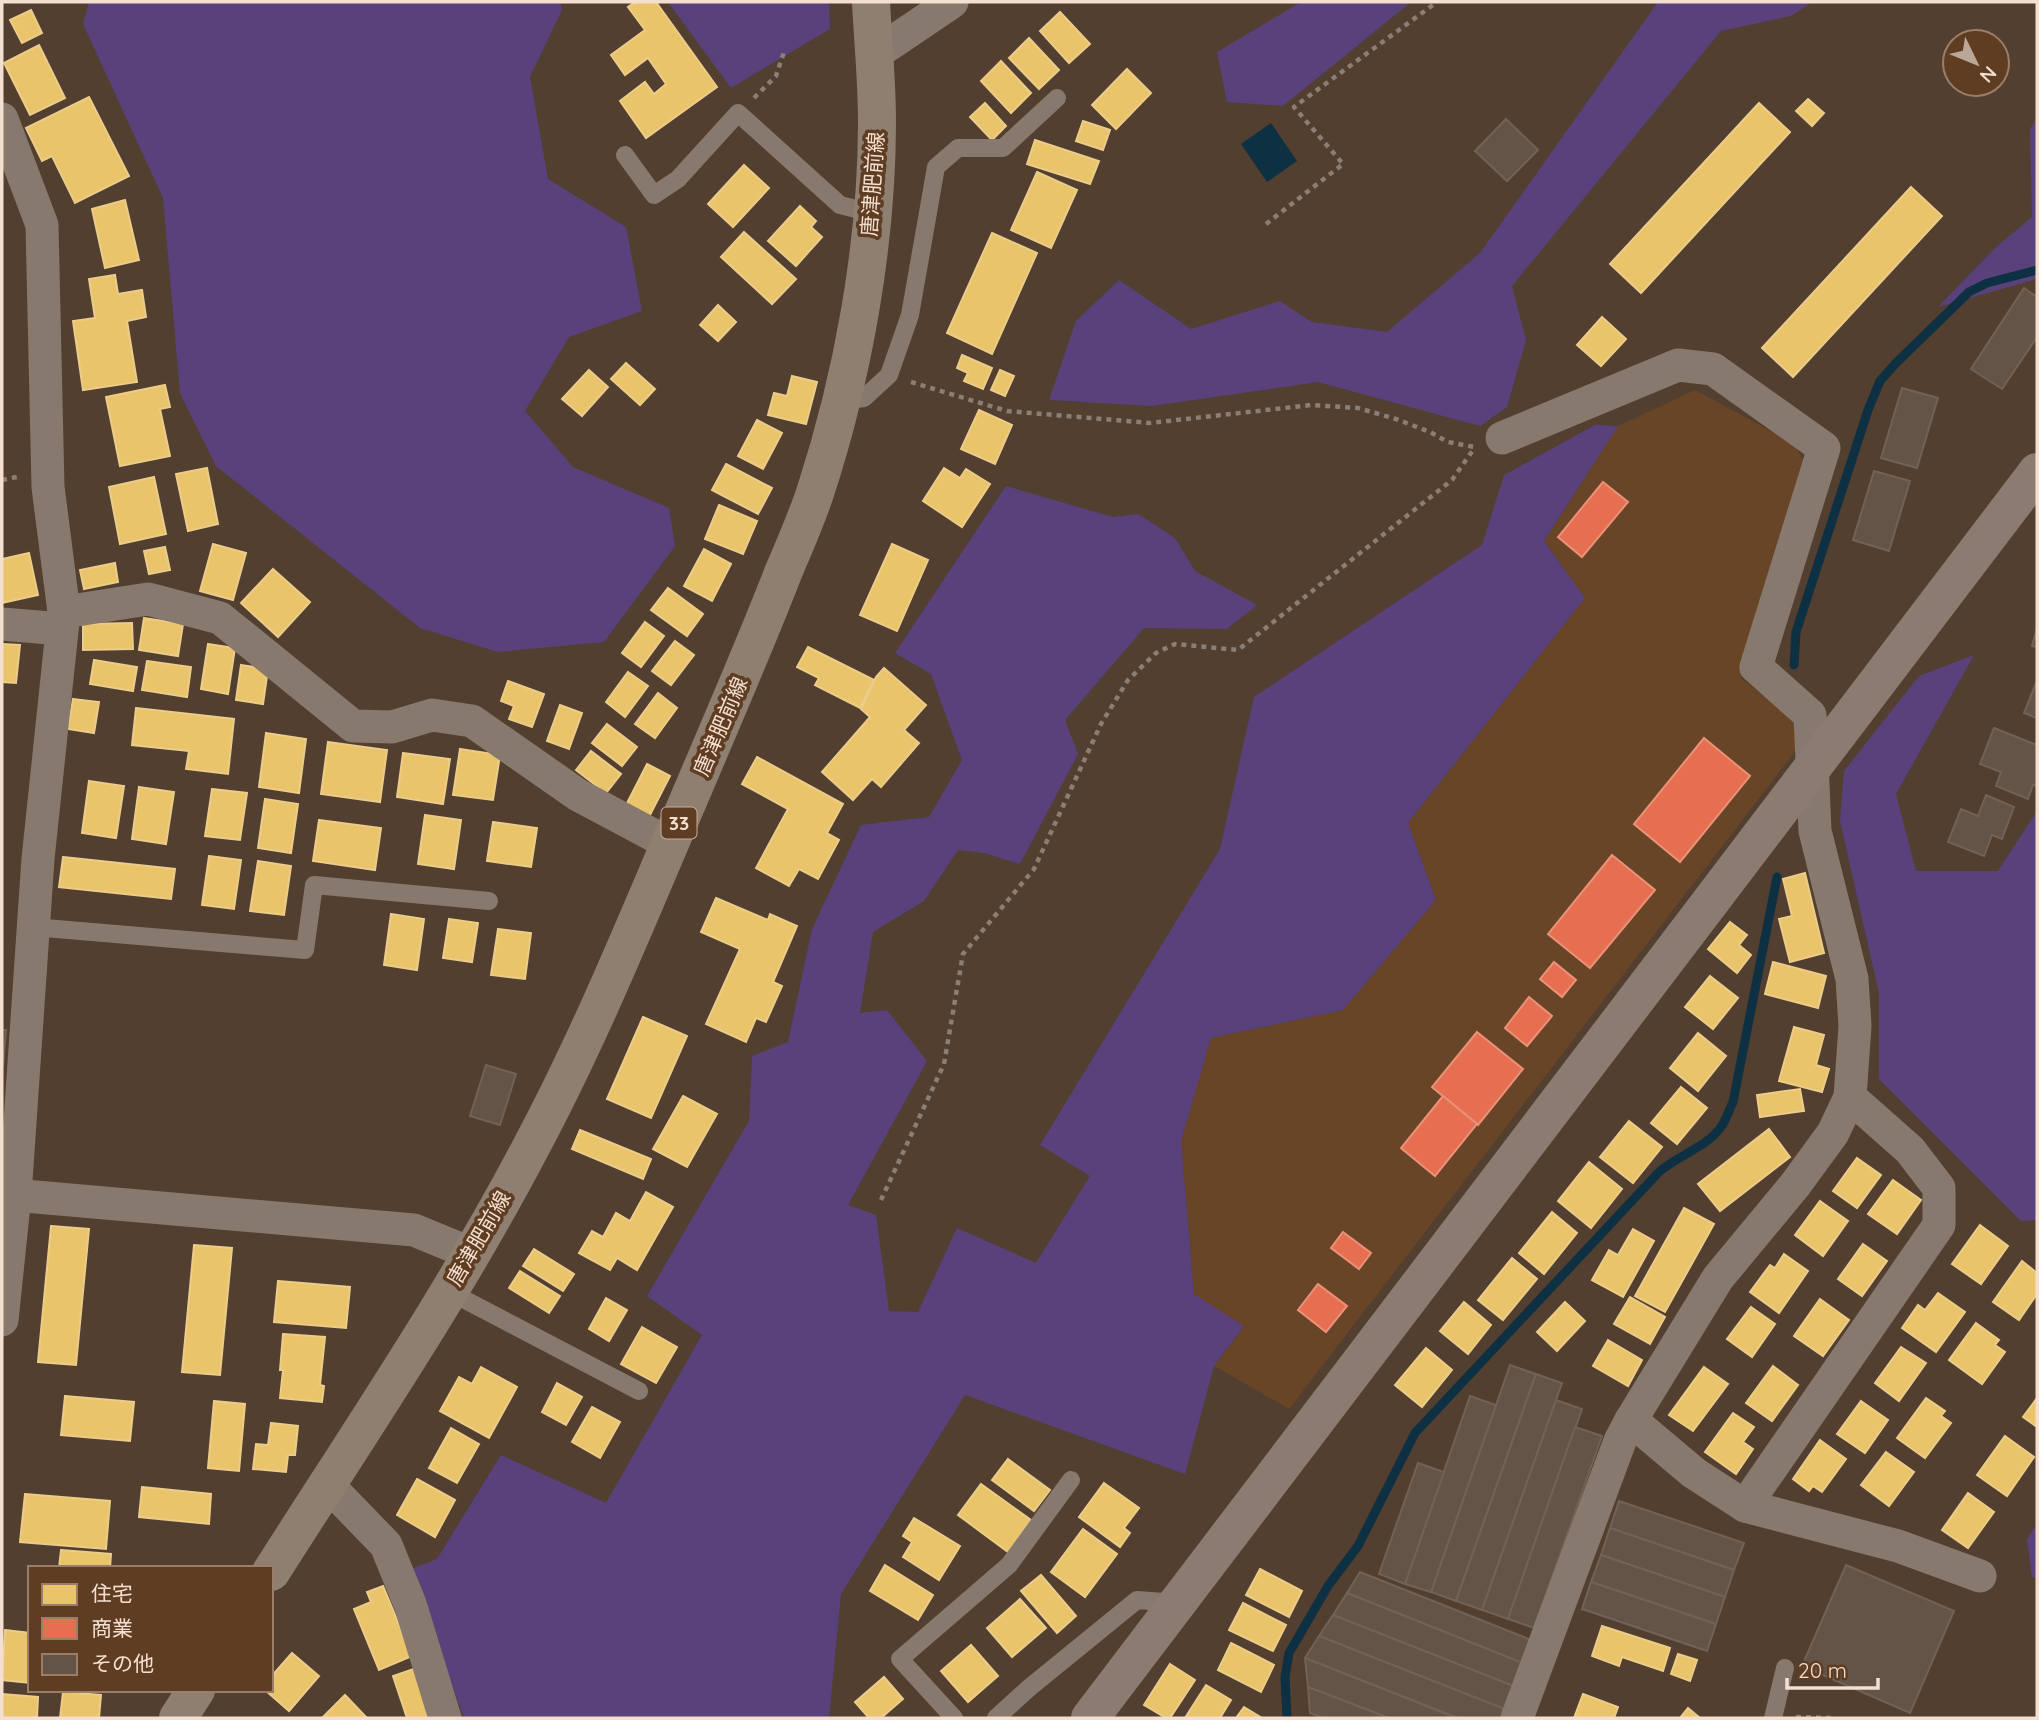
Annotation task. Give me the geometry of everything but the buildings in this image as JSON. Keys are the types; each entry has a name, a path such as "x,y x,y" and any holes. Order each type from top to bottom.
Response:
{"main road":[{"name":"唐津肥前線","path":"273,1569 448,1291 530,1149 582,1045 670,844 761,629 814,495 841,401 862,287 872,213 877,125 871,2"},
{"path":"178,1718 195,1692"}],"street":[{"path":"875,54 952,2"},
{"path":"2,119 41,225 48,487 63,620 37,859 9,1194 2,1320"},
{"path":"1489,443 1678,365 1713,369 1824,448 1756,667 1810,715 1815,831 1852,979 1855,1026 1850,1097 1833,1133 1718,1278 1620,1441 1517,1718"},
{"path":"1091,1718 2037,472"},
{"path":"2,624 63,620 148,600 220,618 353,726 392,727 432,715 472,721 578,795 670,844"},
{"path":"1745,1506 1939,1225 1939,1188 1910,1150 1850,1097"},
{"path":"9,1194 414,1230 470,1253"},
{"path":"1631,1420 1694,1473 1745,1506 1898,1546 1980,1576"},
{"path":"327,1484 386,1545 410,1604 445,1718"}],"lane":[{"path":"841,401 864,398 889,375 910,315 936,167 958,148 1003,148 1057,98"},
{"path":"625,155 654,195 678,179 738,113 840,205 872,213"},
{"path":"33,928 305,950 314,885 489,901"},
{"path":"448,1291 639,1391"},
{"path":"954,1718 900,1659 1009,1565 1071,1480"},
{"path":"996,1718 1028,1688 1136,1600 1178,1603"},
{"path":"1774,1717 1785,1668"}],"path":[{"path":"1266,224 1343,164 1294,107 1437,2"},
{"path":"738,113 776,76 785,49"},
{"path":"889,375 1007,411 1150,423 1311,405 1358,408 1396,419 1448,442 1489,443"},
{"path":"881,1200 944,1064 963,954 1034,869 1101,724 1128,680 1156,653 1175,644 1238,650 1452,480 1489,443"},
{"path":"1774,1717 1830,1718"}],"shaded area":[{"path":"89,2 560,2 562,10 530,77 548,179 626,227 642,311 569,337 525,411 573,467 669,508 675,546 604,642 498,652 420,628 216,466 180,393 163,198 83,24"},
{"path":"668,2 829,2 830,29 731,88"},
{"path":"1301,2 1411,2 1283,106 1227,102 1217,52"},
{"path":"1658,2 1812,2 1791,16 1721,31 1512,286 1526,340 1507,407 1480,426 1318,382 1152,406 1049,400 1076,321 1119,280 1191,329 1280,301 1312,322 1387,332 1480,253"},
{"path":"2037,118 2037,279 1938,307 1995,248 2032,217 2030,129"},
{"path":"1695,390 1793,443 1809,470 1741,678 1810,732 1289,1409 1214,1366 1244,1327 1194,1294 1181,1141 1211,1038 1343,1010 1436,900 1408,823 1585,598 1544,541 1618,426"},
{"path":"1595,425 1618,426 1544,541 1585,598 1408,823 1436,900 1343,1010 1211,1038 1181,1141 1194,1294 1244,1326 1214,1366 1185,1474 965,1395 841,1594 829,1718 464,1718 411,1569 437,1559 501,1455 606,1503 702,1335 647,1296 749,1121 752,1056 788,1042 812,929 861,825 929,817 962,760 931,674 895,653 1006,486 1113,517 1138,514 1175,538 1195,571 1257,605 1227,629 1144,628 1065,720 1078,754 1020,864 984,853 958,850 924,901 873,932 860,1013 887,1010 927,1061 848,1205 876,1215 889,1311 918,1312 957,1228 1036,1263 1090,1176 1040,1145 1220,849 1254,697 1482,545 1504,475"},
{"path":"1974,655 1896,794 1916,871 1998,871 2037,811 2037,1220 2021,1221 1879,1079 1879,993 1840,821 1844,771 1919,676"},
{"path":"2037,1524 2037,1579 2032,1577 2027,1539"}],"water":[{"path":"1271,123 1297,161 1267,182 1241,144"}],"waterway":[{"path":"1794,665 1796,632 1868,410 1880,381 1969,292 1987,283 2037,270"},
{"path":"1287,1718 1285,1677 1289,1653 1328,1586 1358,1546 1415,1433 1659,1172 1700,1146 1723,1124 1733,1102 1777,877"}]}
